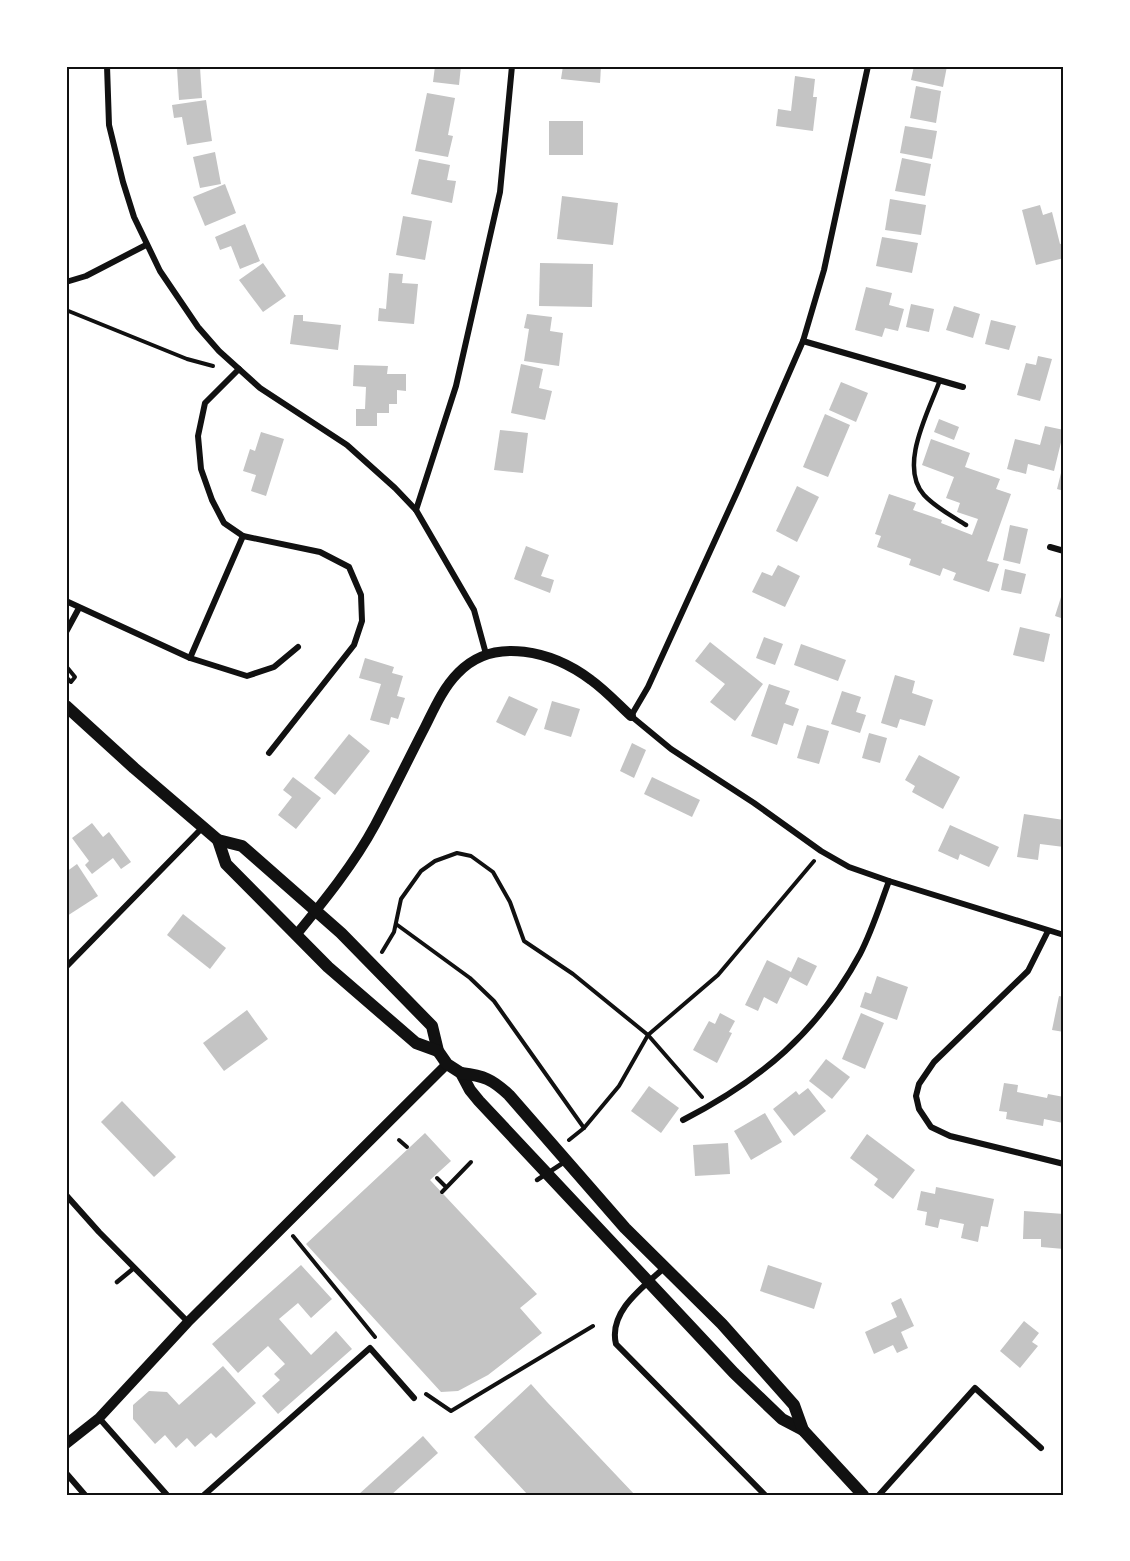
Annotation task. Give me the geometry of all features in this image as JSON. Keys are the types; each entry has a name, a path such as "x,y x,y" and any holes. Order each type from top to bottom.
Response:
{"main road":[{"path":"66,706 218,840 243,846 372,963 432,1026 438,1051 447,1064 461,1074 470,1090 543,1177 734,1373 782,1419 803,1430 863,1495"},
{"path":"218,840 226,864 328,967 416,1043 438,1051"},
{"path":"461,1074 483,1076 497,1083 509,1095 625,1228 722,1324 794,1406 803,1430"}],"street":[{"path":"107,66 109,125 134,217 160,271 198,327 239,369 260,388 346,445 395,488 416,510 474,610 486,654"},
{"path":"416,510 456,386 500,192 512,66"},
{"path":"631,716 653,676 803,341 824,270 868,66"},
{"path":"66,282 86,276 146,245"},
{"path":"803,341 963,387"},
{"path":"239,369 205,403 198,436 201,469 212,500 224,523 243,536 320,552 349,567 360,595 362,621 354,645 269,753"},
{"path":"190,658 243,536"},
{"path":"1050,547 1064,551"},
{"path":"66,601 190,658 247,676 274,667 298,646"},
{"path":"66,632 79,608"},
{"path":"296,935 326,898 374,827 440,698 458,673 486,654 521,651 549,657 590,679 671,749 754,803 821,851 849,867 1064,935"},
{"path":"66,967 203,827"},
{"path":"683,1120 710,1106 767,1068 808,1030 837,995 862,951 889,881"},
{"path":"1048,931 1028,971 934,1062 920,1084 916,1096 919,1109 931,1127 950,1136 1064,1164"},
{"path":"66,1444 99,1418 188,1322 447,1064"},
{"path":"66,1195 188,1322"},
{"path":"664,1268 625,1306 616,1322 614,1335 616,1344 765,1495"},
{"path":"204,1495 370,1348 414,1398"},
{"path":"879,1495 975,1388 1041,1448"},
{"path":"99,1418 167,1495"},
{"path":"66,1473 85,1495"}],"lane":[{"path":"940,380 915,447 913,462 915,478 922,494 966,525"},
{"path":"543,1177 566,1161"},
{"path":"117,1282 134,1268"}],"path":[{"path":"66,310 187,359 213,366"},
{"path":"66,666 75,677 71,682 66,677"},
{"path":"566,1143 584,1128 619,1086 648,1035 718,975 792,889 821,851"},
{"path":"380,954 394,932 401,899 421,872 435,861 457,853 471,856 493,872 510,902 524,942 573,974 648,1035 710,1106"},
{"path":"396,924 470,978 494,1001 584,1128"},
{"path":"399,1140 407,1147"},
{"path":"442,1192 471,1162"},
{"path":"438,1178 446,1187"},
{"path":"284,1226 378,1341"},
{"path":"423,1392 451,1411 593,1326"}],"building":[{"path":"435,66 461,66 459,85 433,82"},
{"path":"563,66 601,66 600,83 561,79"},
{"path":"914,66 947,66 943,87 911,80"},
{"path":"200,67 202,98 179,100 177,68"},
{"path":"795,76 815,79 813,97 817,97 813,131 776,126 778,109 791,111"},
{"path":"916,86 941,91 936,123 910,118"},
{"path":"427,93 455,98 448,135 453,136 448,157 415,151"},
{"path":"206,100 212,141 187,145 182,117 174,118 172,105"},
{"path":"549,121 583,121 583,155 549,155"},
{"path":"905,126 937,131 932,159 900,153"},
{"path":"215,152 221,184 200,188 193,157"},
{"path":"902,158 931,164 925,196 895,191"},
{"path":"419,159 450,165 447,180 456,181 452,203 411,194"},
{"path":"225,184 236,213 205,226 193,197"},
{"path":"562,196 618,203 613,245 557,239"},
{"path":"890,199 926,205 921,235 885,230"},
{"path":"1040,205 1043,215 1052,212 1060,244 1064,243 1064,258 1036,265 1022,210"},
{"path":"403,216 432,221 425,260 396,255"},
{"path":"245,224 260,261 240,269 231,246 220,250 215,237"},
{"path":"882,237 918,243 912,273 876,266"},
{"path":"263,263 286,296 263,312 239,280"},
{"path":"540,263 593,264 592,307 539,306"},
{"path":"389,273 403,274 402,283 418,284 414,324 378,321 379,308 386,309"},
{"path":"866,287 892,293 889,305 904,309 898,331 885,328 882,337 855,330"},
{"path":"911,304 934,309 929,332 906,327"},
{"path":"954,306 980,314 973,338 946,330"},
{"path":"527,314 552,317 550,331 563,333 559,366 524,361 529,329 524,328"},
{"path":"294,315 303,315 303,321 341,325 338,350 290,344"},
{"path":"991,320 1016,326 1009,350 985,344"},
{"path":"1038,356 1052,359 1040,401 1017,395 1026,363 1036,365"},
{"path":"521,364 543,369 539,388 552,391 545,420 511,413"},
{"path":"354,365 388,366 387,374 406,374 406,391 397,390 397,404 389,404 389,413 377,413 377,426 356,426 356,409 365,409 366,387 353,386"},
{"path":"841,382 868,393 856,422 829,410"},
{"path":"825,414 850,425 828,477 803,467"},
{"path":"939,419 959,427 954,440 934,432"},
{"path":"1045,426 1064,430 1054,471 1028,464 1026,474 1007,469 1015,439 1040,445"},
{"path":"500,430 528,433 523,473 494,470"},
{"path":"261,432 284,439 266,496 251,491 256,475 243,471 250,449 255,451"},
{"path":"931,439 970,453 965,467 1000,479 996,489 1011,494 987,561 999,564 989,592 953,580 956,573 943,568 940,576 909,565 911,559 877,547 881,536 875,534 889,494 916,503 913,510 942,520 941,523 972,535 978,519 957,512 960,503 946,498 954,477 922,465"},
{"path":"1064,465 1064,491 1057,489"},
{"path":"797,486 819,497 797,542 776,531"},
{"path":"1010,525 1028,529 1020,564 1003,560"},
{"path":"526,546 549,555 541,576 554,580 550,593 514,579"},
{"path":"778,565 800,576 785,607 752,592 762,572 772,576"},
{"path":"1005,569 1026,574 1021,594 1001,590"},
{"path":"1061,597 1064,598 1064,619 1055,616"},
{"path":"1020,627 1050,634 1044,662 1013,655"},
{"path":"764,637 783,644 775,665 756,658"},
{"path":"710,642 763,684 735,721 710,702 725,684 695,661"},
{"path":"801,644 846,660 838,681 794,665"},
{"path":"365,658 394,667 392,673 403,676 397,696 405,698 398,719 391,717 389,725 370,720 381,684 359,678"},
{"path":"895,675 915,681 912,693 933,700 925,726 900,719 897,728 881,723"},
{"path":"769,684 790,691 785,704 799,709 793,726 784,723 777,745 751,736"},
{"path":"842,691 861,697 856,712 866,715 860,733 831,724"},
{"path":"509,696 538,709 525,736 496,722"},
{"path":"552,701 580,709 571,737 544,729"},
{"path":"807,725 829,731 819,764 797,758"},
{"path":"869,733 887,738 880,763 862,758"},
{"path":"349,734 370,751 335,795 314,778"},
{"path":"632,743 646,750 634,778 620,771"},
{"path":"919,755 960,777 943,809 912,792 915,786 905,780"},
{"path":"293,777 321,798 296,829 278,815 292,797 283,790"},
{"path":"652,777 700,800 692,817 644,794"},
{"path":"1024,814 1064,820 1064,847 1040,844 1038,860 1017,857"},
{"path":"92,823 103,837 109,832 131,862 121,869 113,858 92,874 85,865 89,861 72,838"},
{"path":"950,825 999,847 989,867 960,854 958,860 938,851"},
{"path":"77,864 98,896 67,916 66,872"},
{"path":"183,914 226,948 210,969 167,935"},
{"path":"798,957 817,966 807,986 790,977 777,1004 764,997 758,1011 745,1005 767,960 791,972"},
{"path":"877,976 908,987 897,1020 860,1007 865,992 871,994"},
{"path":"1059,996 1064,997 1064,1032 1052,1030"},
{"path":"247,1010 268,1039 224,1071 203,1043"},
{"path":"720,1013 735,1021 729,1032 732,1033 717,1063 693,1050 709,1021 715,1024"},
{"path":"861,1013 884,1023 865,1069 842,1059"},
{"path":"826,1059 850,1077 832,1099 809,1081"},
{"path":"1004,1083 1018,1085 1017,1092 1047,1098 1048,1094 1064,1097 1063,1123 1044,1119 1043,1126 1006,1119 1007,1112 999,1111"},
{"path":"649,1086 679,1108 661,1133 631,1111"},
{"path":"808,1088 826,1111 794,1136 773,1109 796,1091 799,1095"},
{"path":"122,1101 176,1157 154,1177 101,1122"},
{"path":"765,1113 782,1142 751,1160 734,1131"},
{"path":"425,1133 451,1161 430,1180 537,1294 520,1308 542,1333 488,1375 458,1391 441,1392 306,1244"},
{"path":"867,1134 915,1170 893,1199 874,1185 878,1179 850,1158"},
{"path":"728,1143 730,1174 695,1176 693,1145"},
{"path":"936,1187 994,1199 988,1227 981,1226 978,1242 961,1238 964,1224 940,1219 938,1228 925,1225 927,1212 917,1210 921,1191 935,1194"},
{"path":"1024,1211 1064,1214 1064,1249 1041,1247 1041,1239 1023,1239"},
{"path":"301,1265 332,1299 311,1318 298,1303 279,1319 311,1355 336,1331 352,1349 278,1414 262,1396 280,1380 274,1374 285,1364 268,1346 238,1373 212,1344"},
{"path":"768,1265 822,1283 814,1309 760,1291"},
{"path":"901,1298 914,1326 901,1332 908,1348 897,1353 893,1345 874,1354 865,1332 897,1317 891,1303"},
{"path":"1024,1321 1039,1333 1032,1342 1038,1346 1020,1368 1000,1351"},
{"path":"223,1366 256,1403 216,1438 211,1433 195,1447 187,1438 176,1448 165,1435 155,1444 133,1419 133,1405 149,1391 167,1392 179,1405"},
{"path":"531,1384 635,1495 528,1495 474,1437"},
{"path":"423,1436 438,1453 391,1495 358,1495"}]}
